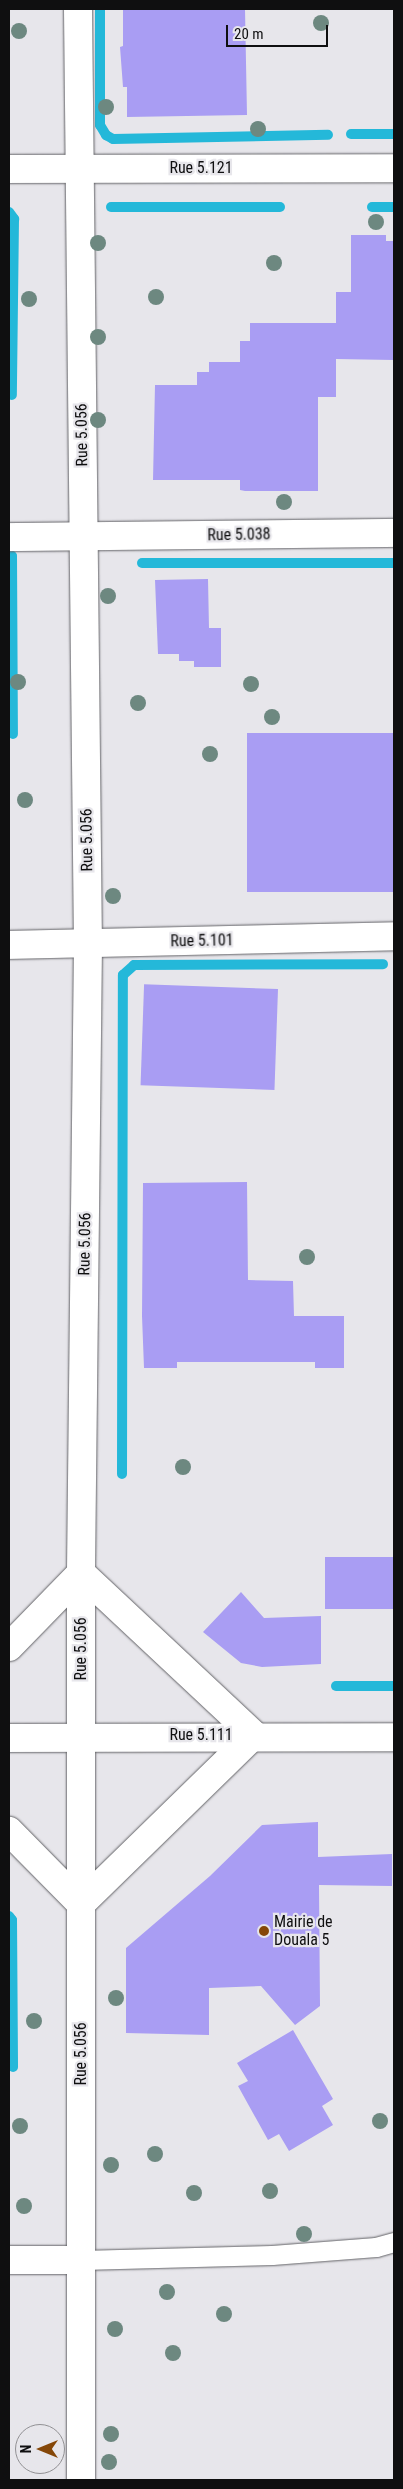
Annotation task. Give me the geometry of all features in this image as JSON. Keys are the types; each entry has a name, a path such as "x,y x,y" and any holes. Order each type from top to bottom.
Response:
{"street":[{"name":"Rue 5.056","path":"78,9 88,944 81,1573 81,2480"},
{"name":"Rue 5.121","path":"9,169 394,168"},
{"name":"Rue 5.038","path":"9,537 394,533"},
{"name":"Rue 5.101","path":"9,944 88,944 394,936"},
{"path":"9,1647 81,1573 254,1735 81,1904 9,1831"},
{"name":"Rue 5.111","path":"9,1738 254,1735 394,1737"},
{"path":"9,2260 81,2260"}],"lane":[{"path":"81,2260 272,2255 376,2247 394,2242"}],"building":[{"path":"123,9 245,9 247,115 127,117 127,87 123,87 120,47 123,46"},
{"path":"351,235 386,235 386,241 394,241 394,360 336,359 336,397 318,397 318,491 245,491 240,490 240,480 153,480 155,385 197,385 197,372 209,372 209,362 240,362 240,341 250,341 250,323 336,323 336,292 351,292"},
{"path":"208,579 209,628 221,628 221,667 194,667 194,661 179,661 179,654 158,654 155,580"},
{"path":"247,733 394,733 394,892 247,892"},
{"path":"144,984 278,989 274,1090 141,1085"},
{"path":"247,1182 248,1280 293,1281 294,1316 344,1316 344,1368 315,1368 315,1362 177,1362 177,1368 144,1368 142,1316 143,1183"},
{"path":"325,1557 394,1557 394,1609 325,1609"},
{"path":"241,1592 264,1618 321,1616 321,1664 262,1667 241,1663 203,1632"},
{"path":"318,1822 318,1857 392,1854 392,1886 319,1885 320,2006 295,2025 261,1986 209,1988 209,2035 126,2033 126,1948 210,1876 262,1825"},
{"path":"293,2030 333,2099 322,2106 333,2125 289,2151 279,2134 268,2140 238,2086 248,2081 237,2063"}],"waterway":[{"path":"100,9 100,125 106,135 113,139 328,135"},
{"path":"351,134 394,134"},
{"path":"111,207 280,207"},
{"path":"372,207 394,207"},
{"path":"9,212 14,219 12,395"},
{"path":"9,555 12,556 13,734"},
{"path":"142,563 394,563"},
{"path":"122,1474 123,975 134,965 383,964"},
{"path":"336,1686 394,1686"},
{"path":"9,1916 12,1920 13,2067"}],"place":[{"name":"Mairie de Douala 5","path":"264,1931"}]}
